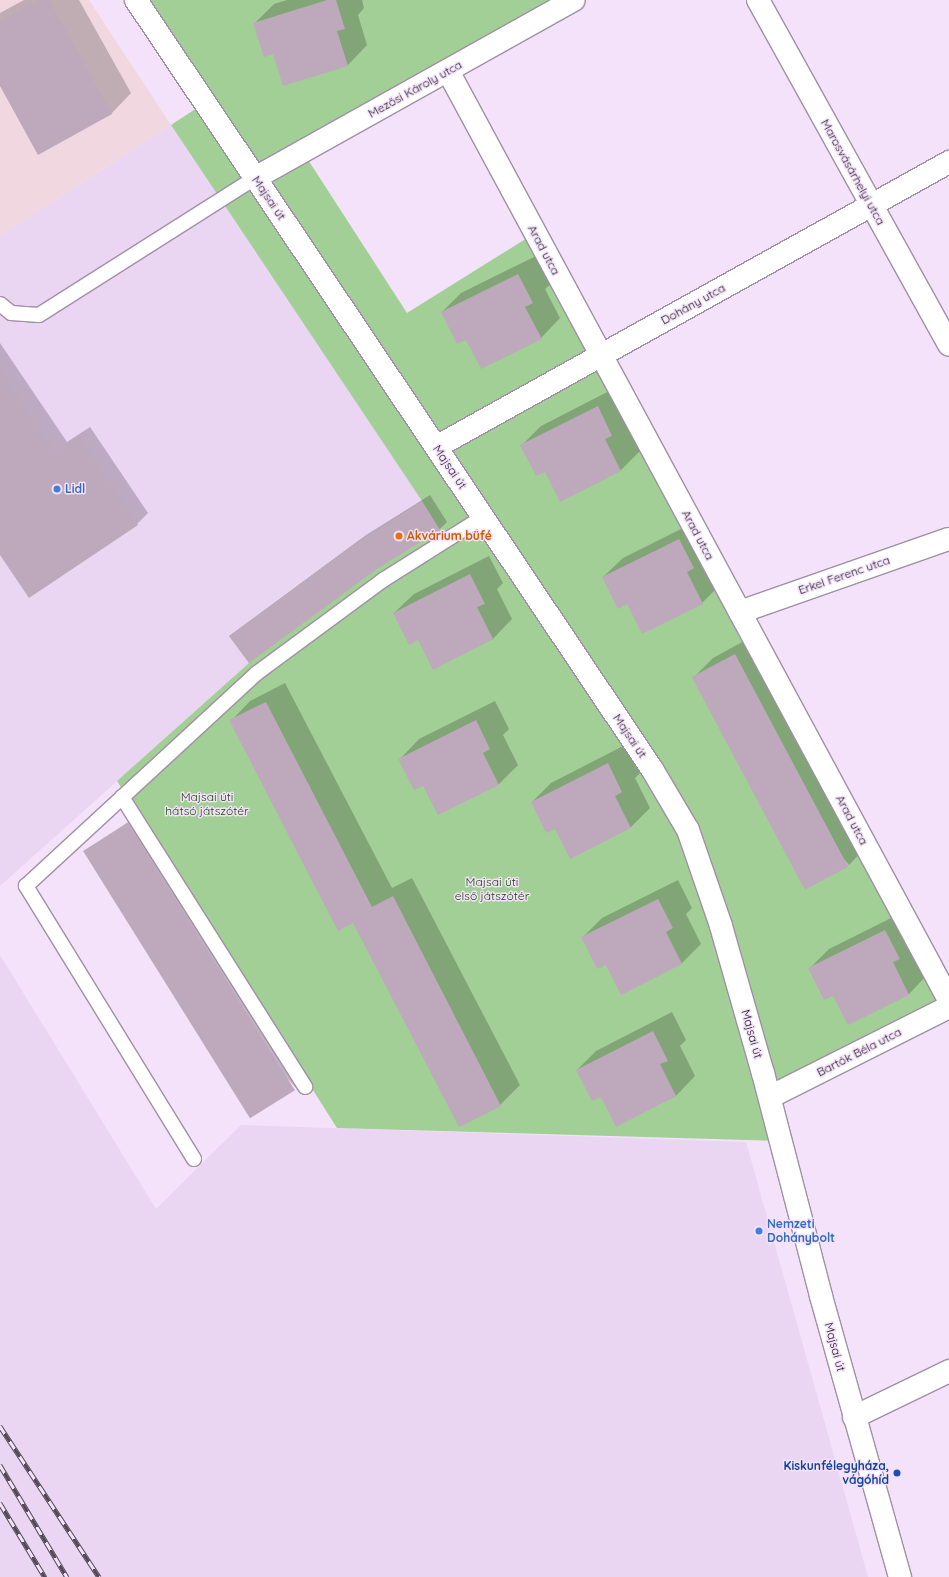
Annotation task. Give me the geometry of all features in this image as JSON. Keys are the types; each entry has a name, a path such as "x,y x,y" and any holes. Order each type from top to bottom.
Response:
{"street":[{"name":"Majsai út","path":"136,0 652,769 688,830 721,926 770,1097 854,1417 900,1577"},
{"name":"Mezősi Károly utca","path":"255,178 574,0"},
{"name":"Marosvásárhelyi utca","path":"758,0 949,345"},
{"name":"Arad utca","path":"448,70 949,1000"},
{"name":"Dohány utca","path":"436,447 949,162"},
{"name":"Erkel Ferenc utca","path":"740,612 949,539"},
{"name":"Bartók Béla utca","path":"770,1097 949,1007"},
{"path":"854,1417 949,1371"}],"lane":[{"path":"0,304 11,313 38,315 255,178"},
{"path":"194,1159 26,886 257,673 383,580 483,517"},
{"path":"122,796 305,1087"}],"shaded area":[{"path":"0,0 89,0 171,125 0,236"},
{"path":"171,125 422,501 229,636 249,663 0,886 0,236"},
{"path":"0,955 156,1209 241,1125 746,1142 868,1577 0,1577"}],"green space":[{"path":"137,0 573,0 255,177"},
{"path":"203,104 687,830 780,1141 337,1128 117,781 249,663 229,636 357,542 422,501 171,125"},
{"path":"303,152 407,313 535,233 601,355 437,447 256,178"},
{"path":"601,356 949,1002 770,1095 688,829 437,447"}],"building":[{"path":"38,0 49,0 112,114 38,155 0,86 0,21"},
{"path":"327,0 336,0 345,29 337,31 348,66 283,86 273,54 264,57 253,23"},
{"path":"518,274 533,303 525,307 542,339 481,369 466,340 457,344 441,312"},
{"name":"Lidl","path":"0,370 55,452 79,437 138,525 29,598 0,555"},
{"path":"598,406 612,436 605,439 621,471 560,502 545,472 536,476 520,445"},
{"path":"422,501 440,530 377,569 249,663 229,636 357,542"},
{"path":"679,539 694,568 687,572 703,604 642,634 627,604 618,609 602,577"},
{"path":"470,574 485,604 477,607 493,639 433,670 418,640 409,645 393,613"},
{"path":"735,654 848,867 805,890 692,677"},
{"path":"266,702 372,907 393,896 501,1106 459,1127 353,923 338,931 229,720"},
{"path":"476,720 490,749 483,753 499,785 438,815 423,786 414,790 398,759"},
{"path":"608,763 622,792 615,796 631,828 570,859 555,829 546,833 531,802"},
{"path":"128,823 295,1090 250,1118 83,851"},
{"path":"658,899 673,928 666,932 682,964 621,995 606,965 597,969 581,937"},
{"path":"885,930 900,959 893,962 909,995 848,1025 833,996 824,1000 808,968"},
{"path":"653,1031 668,1061 660,1064 676,1096 616,1127 601,1097 592,1101 576,1070"}],"railway":[{"path":"0,1426 99,1577"},
{"path":"0,1465 67,1577"},
{"path":"0,1503 45,1577"}],"place":[{"name":"Lidl","path":"57,489"},
{"name":"Akvárium büfé","path":"399,536"},
{"name":"Nemzeti Dohánybolt","path":"759,1231"},
{"name":"Kiskunfélegyháza, vágóhíd","path":"897,1473"}],"park label":[{"name":"Majsai úti hátsó játszótér","path":"207,804"},
{"name":"Majsai úti első játszótér","path":"492,889"}]}
